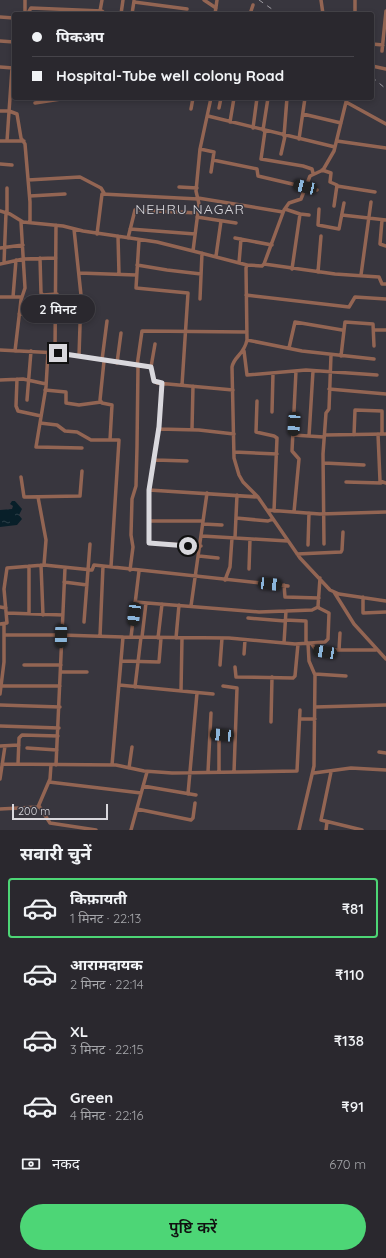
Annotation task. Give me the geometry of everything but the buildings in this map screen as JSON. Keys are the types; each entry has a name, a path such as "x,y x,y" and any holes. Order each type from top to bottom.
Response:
{"street":[{"path":"25,12 26,0"},
{"path":"28,12 30,8 86,12 100,11 102,0"},
{"path":"121,12 123,0"},
{"path":"204,0 216,8"},
{"path":"215,12 217,0"},
{"path":"321,0 323,12"},
{"path":"354,0 355,12"},
{"path":"132,12 134,1 187,9"},
{"path":"251,12 253,5"},
{"path":"382,51 386,11"},
{"path":"0,17 12,18"},
{"path":"0,41 12,42"},
{"path":"374,44 383,45"},
{"path":"374,66 386,69"},
{"path":"0,67 12,68"},
{"path":"7,141 12,79"},
{"path":"35,103 46,100"},
{"path":"191,110 193,100"},
{"path":"193,251 197,215 197,188 200,149 211,100"},
{"path":"219,108 221,100"},
{"path":"230,122 234,100"},
{"path":"253,128 257,100"},
{"path":"268,100 261,159 303,166 312,170 313,174"},
{"path":"281,154 287,100"},
{"path":"299,139 305,100"},
{"path":"264,264 284,210 289,204 301,198 305,187 313,174 322,170 335,147 346,102 386,124"},
{"path":"0,111 9,111 17,114 21,138 24,141 30,196 30,223"},
{"path":"303,114 341,123"},
{"path":"208,116 284,136 335,147"},
{"path":"0,141 24,141"},
{"path":"337,141 386,148"},
{"path":"200,149 214,152 211,172"},
{"path":"213,160 257,169 258,176 317,190"},
{"path":"0,164 12,165"},
{"path":"322,170 331,173 330,182 337,186 375,192"},
{"path":"28,180 80,177 101,188 104,193"},
{"path":"334,206 337,186"},
{"path":"179,187 197,188"},
{"path":"7,188 2,263 24,259 56,258"},
{"path":"104,193 198,198 309,215"},
{"path":"97,234 101,196 104,193"},
{"path":"30,196 65,194"},
{"path":"361,275 371,202"},
{"path":"319,209 319,226 340,228 344,203"},
{"path":"128,238 134,210 197,215 236,223"},
{"path":"0,211 21,222 56,225 97,234 140,240 216,256 247,265 262,266 264,264 318,272 379,277 382,284 386,284"},
{"path":"292,269 300,214"},
{"path":"342,216 384,220 380,244 386,246"},
{"path":"216,256 221,220"},
{"path":"15,351 21,297 25,288 21,222"},
{"path":"55,353 57,294 56,225"},
{"path":"130,228 195,234"},
{"path":"74,229 81,308 79,356"},
{"path":"118,236 119,274"},
{"path":"318,272 321,236"},
{"path":"235,238 272,244"},
{"path":"239,263 241,239"},
{"path":"140,240 136,274 136,289 187,292 182,385"},
{"path":"2,248 23,246"},
{"path":"200,299 202,253"},
{"path":"40,258 41,293 43,295 57,294"},
{"path":"13,297 16,260"},
{"path":"137,265 201,274"},
{"path":"247,265 245,270 247,340 244,351 246,374 296,371 330,371 377,375"},
{"path":"79,273 136,274"},
{"path":"246,295 350,306 355,297 386,299"},
{"path":"0,297 21,297"},
{"path":"19,314 56,316"},
{"path":"100,402 107,321"},
{"path":"289,348 295,322 342,330"},
{"path":"341,356 342,330 344,322 372,323 374,330 374,346"},
{"path":"374,330 386,330"},
{"path":"130,570 133,547 131,535 132,499 136,486 138,366 142,331 247,332"},
{"path":"116,363 121,333"},
{"path":"247,340 331,355 374,359"},
{"path":"155,344 151,367 154,381 233,390"},
{"path":"0,350 48,352 151,367"},
{"path":"27,400 31,351"},
{"path":"244,351 233,363 234,452 239,475 258,497 297,554 334,592 354,624 376,650 386,659"},
{"path":"48,352 46,384 37,448 82,448"},
{"path":"324,544 325,436 326,413 329,409 331,355"},
{"path":"294,512 299,459 299,456 293,453 296,371"},
{"path":"309,436 313,371"},
{"path":"272,412 273,373"},
{"path":"0,380 17,379 46,384"},
{"path":"17,379 16,406 18,411 41,416"},
{"path":"162,383 155,460 149,490 148,541 151,545 201,546"},
{"path":"192,429 193,386"},
{"path":"329,388 386,394"},
{"path":"45,390 66,392 66,403 79,405 100,402 112,405 110,440"},
{"path":"257,401 256,432 276,438 274,511"},
{"path":"354,434 355,410 382,411 382,434 377,453 381,483"},
{"path":"40,423 57,425 65,431 77,432 88,440 117,439 119,444 111,568"},
{"path":"158,429 192,429 234,434"},
{"path":"294,435 325,436 382,434"},
{"path":"234,452 276,454"},
{"path":"155,460 187,461"},
{"path":"324,463 364,465"},
{"path":"21,477 23,496 80,496 82,471"},
{"path":"346,482 386,483"},
{"path":"149,490 258,497"},
{"path":"191,606 201,546 207,493"},
{"path":"225,580 230,566 236,518 237,495"},
{"path":"38,497 46,540 43,565 43,615"},
{"path":"267,510 309,513 386,512"},
{"path":"308,545 309,513"},
{"path":"236,518 268,521 273,519"},
{"path":"149,521 222,525"},
{"path":"297,554 340,552 342,550 342,532"},
{"path":"202,536 288,541"},
{"path":"249,569 250,539"},
{"path":"84,622 90,544"},
{"path":"199,556 218,558"},
{"path":"0,694 2,644 4,635 2,624 7,623 7,613 2,591 6,568 43,565 92,570 94,565 196,577 286,585 285,597 319,598"},
{"path":"29,566 29,614"},
{"path":"100,636 103,566"},
{"path":"56,765 60,707 61,635 65,568"},
{"path":"131,637 139,571"},
{"path":"318,607 320,578"},
{"path":"64,582 87,584"},
{"path":"334,592 386,601"},
{"path":"363,597 363,613 386,612"},
{"path":"135,602 259,612 313,610 318,607"},
{"path":"135,687 146,603"},
{"path":"122,661 160,661 159,638 162,604"},
{"path":"176,638 179,605"},
{"path":"0,607 6,608"},
{"path":"4,635 222,638 298,644 325,642 328,640 329,613 318,607"},
{"path":"284,643 286,611"},
{"path":"7,613 63,615"},
{"path":"248,618 306,621 309,661 315,674 314,774 300,830"},
{"path":"339,650 340,633"},
{"path":"112,765 124,637"},
{"path":"181,691 182,638"},
{"path":"220,665 222,638"},
{"path":"244,654 245,640"},
{"path":"308,643 317,651 376,650"},
{"path":"234,667 235,677 294,677 298,644"},
{"path":"24,665 61,664"},
{"path":"61,672 87,672"},
{"path":"315,674 346,676"},
{"path":"271,722 272,678"},
{"path":"119,685 213,694"},
{"path":"1,686 60,686"},
{"path":"223,686 238,688 234,772"},
{"path":"188,794 197,692"},
{"path":"0,705 60,707"},
{"path":"314,707 386,706"},
{"path":"2,764 112,765 147,772 190,773 298,771 300,710"},
{"path":"208,772 211,713"},
{"path":"300,719 315,719"},
{"path":"0,726 59,728"},
{"path":"210,734 235,736"},
{"path":"18,764 19,738 22,735 58,736"},
{"path":"219,741 219,772"},
{"path":"0,746 19,745"},
{"path":"0,779 5,746"},
{"path":"129,768 132,747"},
{"path":"27,748 57,750"},
{"path":"379,752 386,753"},
{"path":"0,809 36,808 39,806 49,782 51,765"},
{"path":"314,774 351,768 386,770"},
{"path":"131,830 147,772"},
{"path":"331,772 321,818 328,822 362,830"},
{"path":"49,782 114,788 141,793"},
{"path":"143,786 196,795"},
{"path":"136,809 191,820 193,818 195,803"},
{"path":"39,806 50,823 96,830"},
{"path":"326,830 328,822"},
{"path":"63,830 65,826"}],"water":[{"path":"12,501 15,501 22,509 19,515 22,519 17,525 0,527 0,510 12,509 13,506 10,504"}],"railway":[{"path":"259,0 276,12"},
{"path":"374,79 386,89"}],"district":[{"name":"NEHRU NAGAR","path":"190,209"}],"route":[{"path":"58,353 137,366 148,366 151,367 153,371 154,381 157,383 162,383 155,462 149,490 148,541 151,545 188,546"}]}
